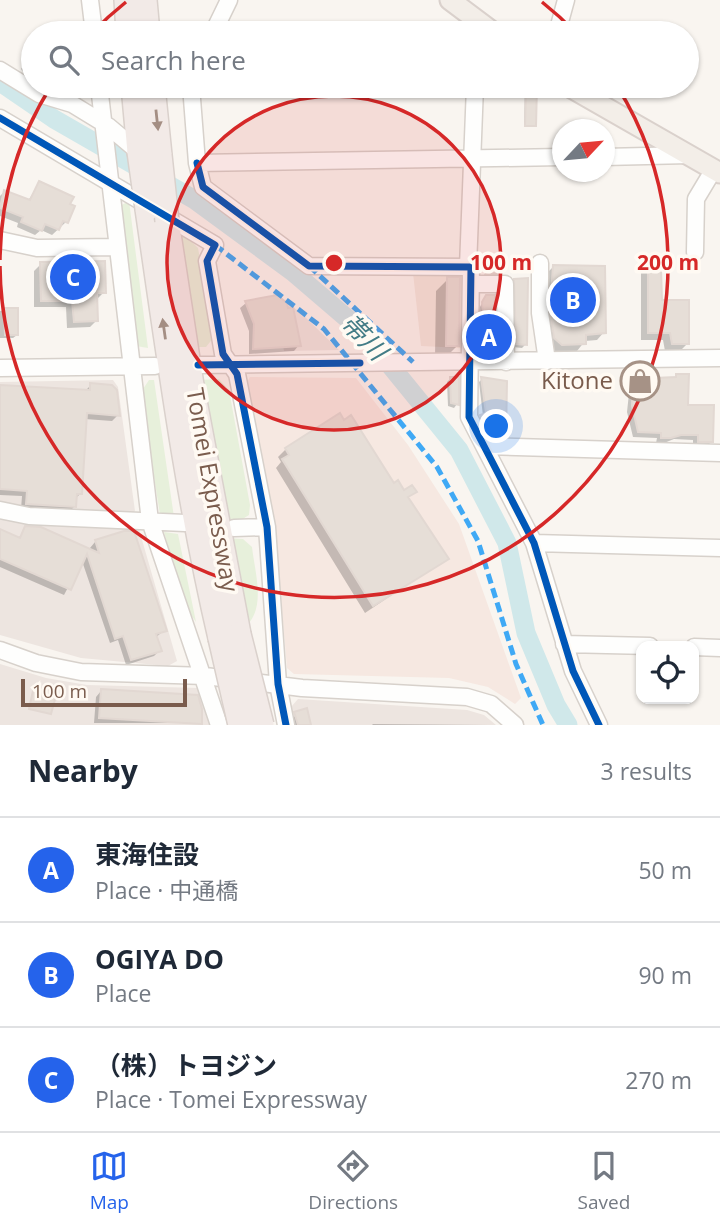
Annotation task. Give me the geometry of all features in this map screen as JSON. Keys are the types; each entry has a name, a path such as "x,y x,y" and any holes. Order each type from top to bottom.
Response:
{"highway":[{"path":"126,0 127,21"},
{"path":"145,0 147,21"},
{"name":"Tomei Expressway","path":"136,98 167,221 230,636 240,725"},
{"name":"Tomei Expressway","path":"152,98 147,209 176,409 204,569 262,725"}],"main road":[{"path":"450,0 469,21"},
{"path":"589,98 717,171"}],"street":[{"path":"90,0 93,21"},
{"path":"218,21 229,0"},
{"path":"560,21 566,0"},
{"path":"0,70 21,83"},
{"path":"52,98 72,104 103,127 150,153"},
{"path":"100,98 150,520 182,622 205,676 219,725"},
{"path":"192,98 197,163 203,187 309,266 471,267 469,417 534,543 564,644 599,725"},
{"path":"468,267 474,98"},
{"path":"0,118 215,245 207,261 223,354 237,374 267,527 278,684 286,725"},
{"path":"615,157 689,155"},
{"path":"197,163 552,158"},
{"path":"695,252 696,199 717,171"},
{"path":"0,240 37,248 116,247"},
{"path":"540,263 540,313 547,361"},
{"path":"471,284 505,284 506,362"},
{"path":"198,365 720,358"},
{"path":"0,368 155,366"},
{"path":"486,446 720,453"},
{"path":"0,510 29,516 185,523"},
{"path":"234,528 267,527"},
{"path":"534,543 720,548"},
{"path":"564,644 636,646"},
{"path":"699,647 720,648"},
{"path":"0,650 36,663 81,672 205,676 302,688 467,697 491,705 515,725"}],"shaded area":[{"path":"459,272 465,276 465,344 461,348 421,346 413,273"},
{"path":"273,291 302,314 339,350 284,351"},
{"path":"250,377 356,378 408,445 459,524 521,698 515,704 488,687 449,678 294,674 287,668 276,540 247,382"},
{"path":"113,380 118,387 135,511 131,515 26,509 0,504 0,382"},
{"path":"0,515 138,526 177,661 168,666 81,658 0,635"},
{"path":"0,664 46,678 87,685 199,688 213,725 0,725"},
{"path":"298,699 467,710 484,715 496,725 296,725 291,707"}],"green space":[{"path":"129,201 148,348 136,346 120,206"},
{"path":"178,228 198,248 214,337 206,347 195,347"},
{"path":"219,379 229,390 250,505 249,515 241,520 223,520 199,380"},
{"path":"149,380 154,380 174,517 160,515 141,392"},
{"path":"164,532 178,534 196,622 186,608"},
{"path":"226,538 243,539 252,547 257,601 251,620 244,628"}],"building":[{"path":"526,98 537,98 536,126 525,126"},
{"path":"39,181 74,197 70,204 75,206 68,223 63,221 59,230 45,224 42,231 21,222 23,217 0,208 4,190 30,200"},
{"path":"105,261 106,293 97,293 98,321 74,322 72,301 41,301 40,262"},
{"path":"487,263 500,263 500,274 486,274"},
{"path":"648,264 656,264 661,269 662,300 689,300 689,344 672,344 670,333 648,333"},
{"path":"553,265 605,266 606,333 586,335 586,344 562,345 554,338 550,312"},
{"path":"447,277 460,277 459,346 446,346"},
{"path":"528,278 527,345 516,344 514,279"},
{"path":"277,295 287,303 288,308 293,307 301,346 253,349 254,324 245,301"},
{"path":"486,295 495,295 495,342 482,342 482,332 485,333 482,302"},
{"path":"4,308 18,308 18,335 5,335"},
{"path":"676,374 689,374 688,405 714,405 713,442 698,442 698,435 661,438 661,433 638,432 632,406 633,379 676,377"},
{"path":"450,377 459,377 459,405 451,403"},
{"path":"481,377 507,381 506,436 493,436 491,425 485,425 480,415 486,413"},
{"path":"90,383 112,385 117,390 120,416 87,413 82,494 77,494 76,507 26,504 27,491 0,489 0,385 90,390"},
{"path":"340,413 344,420 351,415 394,483 398,480 404,490 412,485 417,492 408,497 449,559 373,606 282,459 289,455 285,448"},
{"path":"25,526 41,527 99,553 95,540 124,531 134,531 167,631 156,634 162,651 131,660 123,636 115,639 87,554 71,590 0,559 0,529 20,538"},
{"path":"34,686 57,692 51,714 29,709"},
{"path":"101,689 198,695 202,724 99,718"},
{"path":"307,708 311,725 298,725 294,712"}],"waterway":[{"name":"帯川","path":"0,82 21,96"},
{"name":"帯川","path":"23,98 54,119 195,200 293,272 363,332 459,450 507,543 526,633 556,705 568,725"}],"marked path":[{"path":"215,245 324,329 437,467 478,541 516,664 543,725"},
{"path":"309,266 413,362"}],"cycle path":[{"path":"0,118 215,245 207,261 223,354 237,374 267,527 278,684 286,725"},
{"path":"197,163 203,187 309,266 471,267 469,417 534,543 573,671 599,725"},
{"path":"198,365 360,363"}],"place":[{"name":"（株）トヨジン","path":"73,277"},
{"name":"OGIYA DO","path":"573,300"},
{"name":"東海住設","path":"489,337"},
{"name":"Kitone","path":"640,381"}]}
